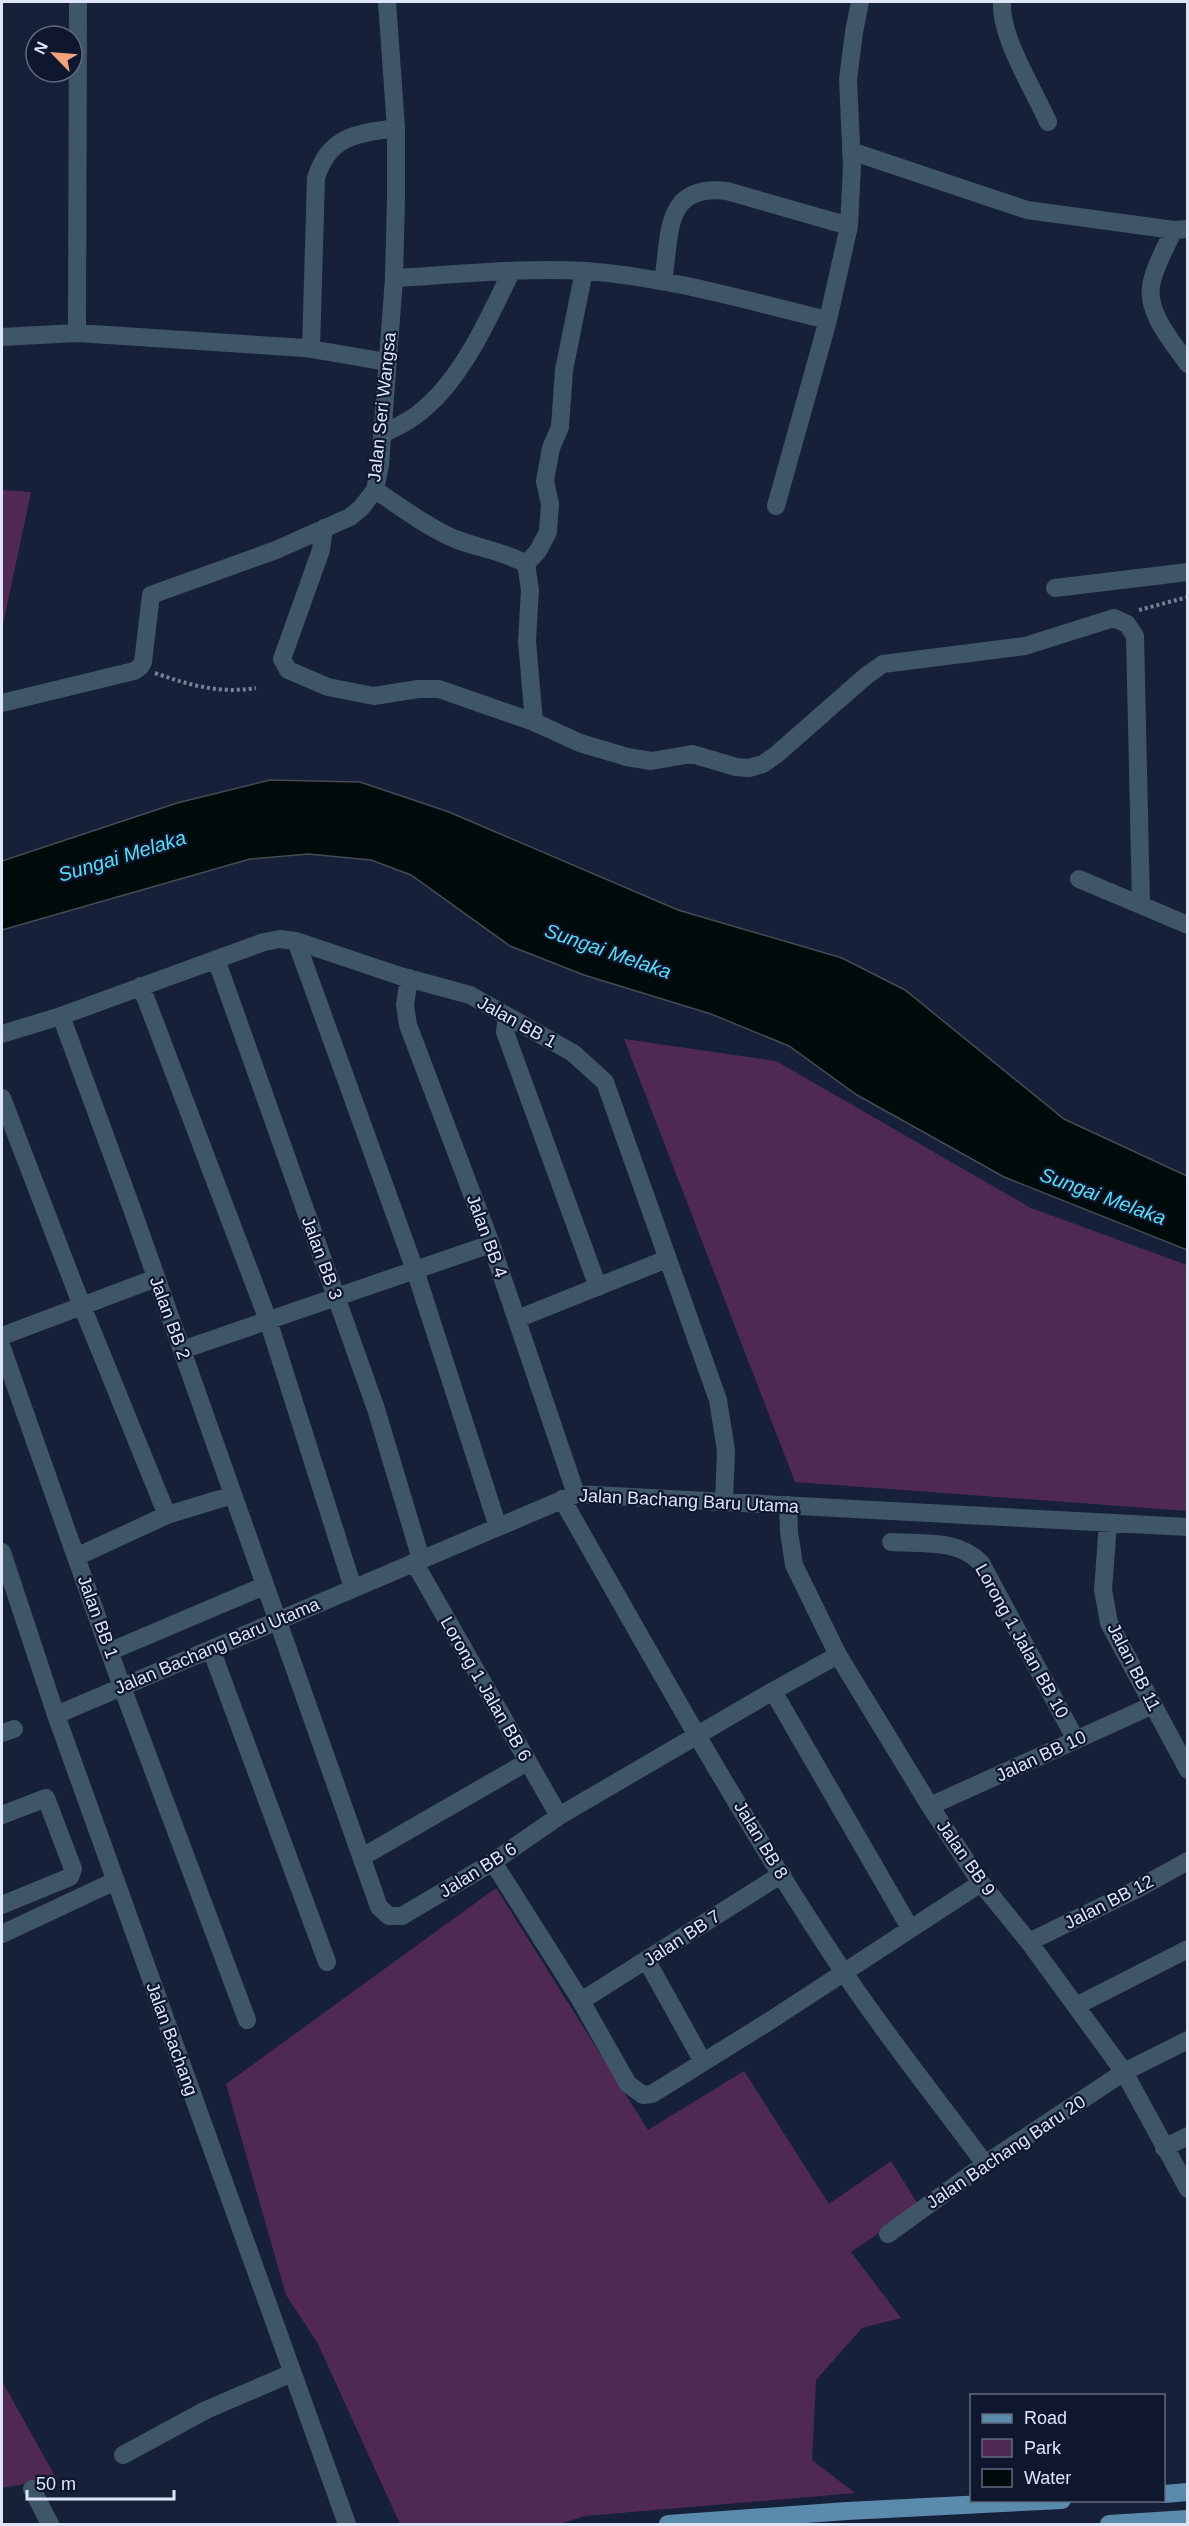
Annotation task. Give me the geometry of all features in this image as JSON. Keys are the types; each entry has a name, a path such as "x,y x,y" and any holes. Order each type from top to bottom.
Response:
{"main road":[{"path":"1165,2494 1188,2492"},
{"path":"668,2524 847,2511 1023,2502"},
{"path":"1108,2524 1188,2519"}],"street":[{"path":"77,333 78,2"},
{"name":"Jalan Seri Wangsa","path":"140,667 143,662 151,595 276,550 350,516 375,490 382,434 394,279 396,128 387,2"},
{"path":"776,506 828,320 849,226 851,151 848,80 860,2"},
{"path":"1002,2 1001,16 1006,32 1048,122"},
{"path":"311,349 316,178 321,162 334,146 353,135 396,128"},
{"path":"851,151 1027,210 1180,229 1152,281 1150,296 1155,313 1188,364"},
{"path":"663,280 674,214 684,197 707,189 727,191 849,226"},
{"path":"394,279 511,272 584,271 663,280 828,320"},
{"path":"526,564 538,551 548,532 550,504 545,481 550,448 560,427 564,370 584,271"},
{"path":"382,434 407,422 427,407 449,382 488,319 511,272"},
{"path":"2,337 77,333 311,349 387,362"},
{"path":"375,490 452,537 479,549 516,558 526,564"},
{"path":"324,528 321,550 282,659 288,670 328,687 374,696 418,689 439,689 534,722 580,742 627,757 651,760 692,754 736,767 749,768 763,764 883,664 1025,646 1114,618 1127,624 1135,636 1141,904"},
{"path":"526,564 530,590 527,641 534,722"},
{"path":"1055,588 1188,572"},
{"path":"2,703 127,674 140,667"},
{"path":"1079,879 1188,925"},
{"name":"Jalan BB 1","path":"2,1034 61,1016 264,942 280,939 296,941 409,978 470,995 573,1053 605,1082 718,1400 726,1450 724,1502"},
{"path":"296,941 415,1270 498,1527"},
{"name":"Jalan BB 3","path":"216,959 376,1410 417,1561"},
{"name":"Jalan BB 4","path":"409,978 405,1005 408,1025 517,1319 569,1496"},
{"path":"141,986 268,1320 353,1588"},
{"name":"Jalan BB 2","path":"61,1016 182,1350 276,1621"},
{"path":"507,1016 505,1032 598,1287"},
{"path":"2,1098 82,1306 167,1515"},
{"path":"182,1350 491,1244"},
{"path":"517,1319 667,1259"},
{"path":"2,1336 156,1278"},
{"name":"Jalan BB 1","path":"2,1348 122,1687 247,2020"},
{"path":"76,1557 167,1515 233,1495"},
{"name":"Jalan Bachang Baru Utama","path":"56,1715 569,1496 788,1505 1188,1527"},
{"name":"Jalan BB 8","path":"569,1496 698,1734 782,1874 844,1972 986,2164"},
{"name":"Jalan BB 9","path":"788,1505 794,1565 838,1655 930,1806 981,1883 1029,1942 1124,2072 1188,2189"},
{"name":"Jalan BB 11","path":"1108,1523 1103,1590 1109,1623 1188,1770"},
{"name":"Lorong 1 Jalan BB 10","path":"891,1542 954,1545 971,1552 981,1563 1076,1740"},
{"name":"Jalan Bachang","path":"2,1552 56,1715 347,2524"},
{"name":"Lorong 1 Jalan BB 6","path":"417,1561 527,1762 560,1816"},
{"path":"111,1651 264,1586"},
{"name":"Jalan BB 6","path":"276,1621 379,1907 389,1916 402,1916 493,1862 560,1816 838,1655"},
{"path":"211,1649 327,1962"},
{"path":"773,1691 910,1928"},
{"name":"Jalan BB 10","path":"930,1806 1153,1705"},
{"path":"362,1857 527,1762"},
{"path":"2,1815 46,1798 73,1869 70,1877 2,1905"},
{"name":"Jalan BB 12","path":"1029,1942 1188,1861"},
{"path":"493,1862 581,2001 628,2084 643,2095 652,2094 981,1883"},
{"name":"Jalan BB 7","path":"581,2001 782,1874"},
{"path":"2,1934 115,1881"},
{"path":"1076,2006 1188,1949"},
{"path":"647,1961 703,2062"},
{"name":"Jalan Bachang Baru 20","path":"888,2234 986,2164 1124,2072 1188,2040"},
{"path":"1164,2148 1188,2136"},
{"path":"123,2455 206,2410 292,2373"},
{"path":"32,2489 50,2524"}],"path":[{"path":"1114,618 1188,597"},
{"path":"140,667 185,684 211,689 234,691 256,688"}],"green space":[{"path":"2,490 31,492 2,629"},
{"path":"624,1039 776,1061 1031,1208 1187,1265 1187,1511 795,1482"},
{"path":"496,1888 648,2130 744,2071 829,2204 891,2161 919,2206 851,2252 901,2318 862,2328 816,2380 812,2460 855,2493 585,2516 560,2524 400,2524 317,2342 286,2295 226,2084"},
{"path":"2,2381 56,2478 2,2488"}],"water":[{"name":"Sungai Melaka","path":"270,780 360,782 449,812 678,910 842,958 905,990 1064,1119 1187,1176 1187,1250 1004,1177 857,1095 789,1046 711,1014 584,975 510,946 411,875 371,860 308,854 250,859 2,930 2,861 177,803"}]}
